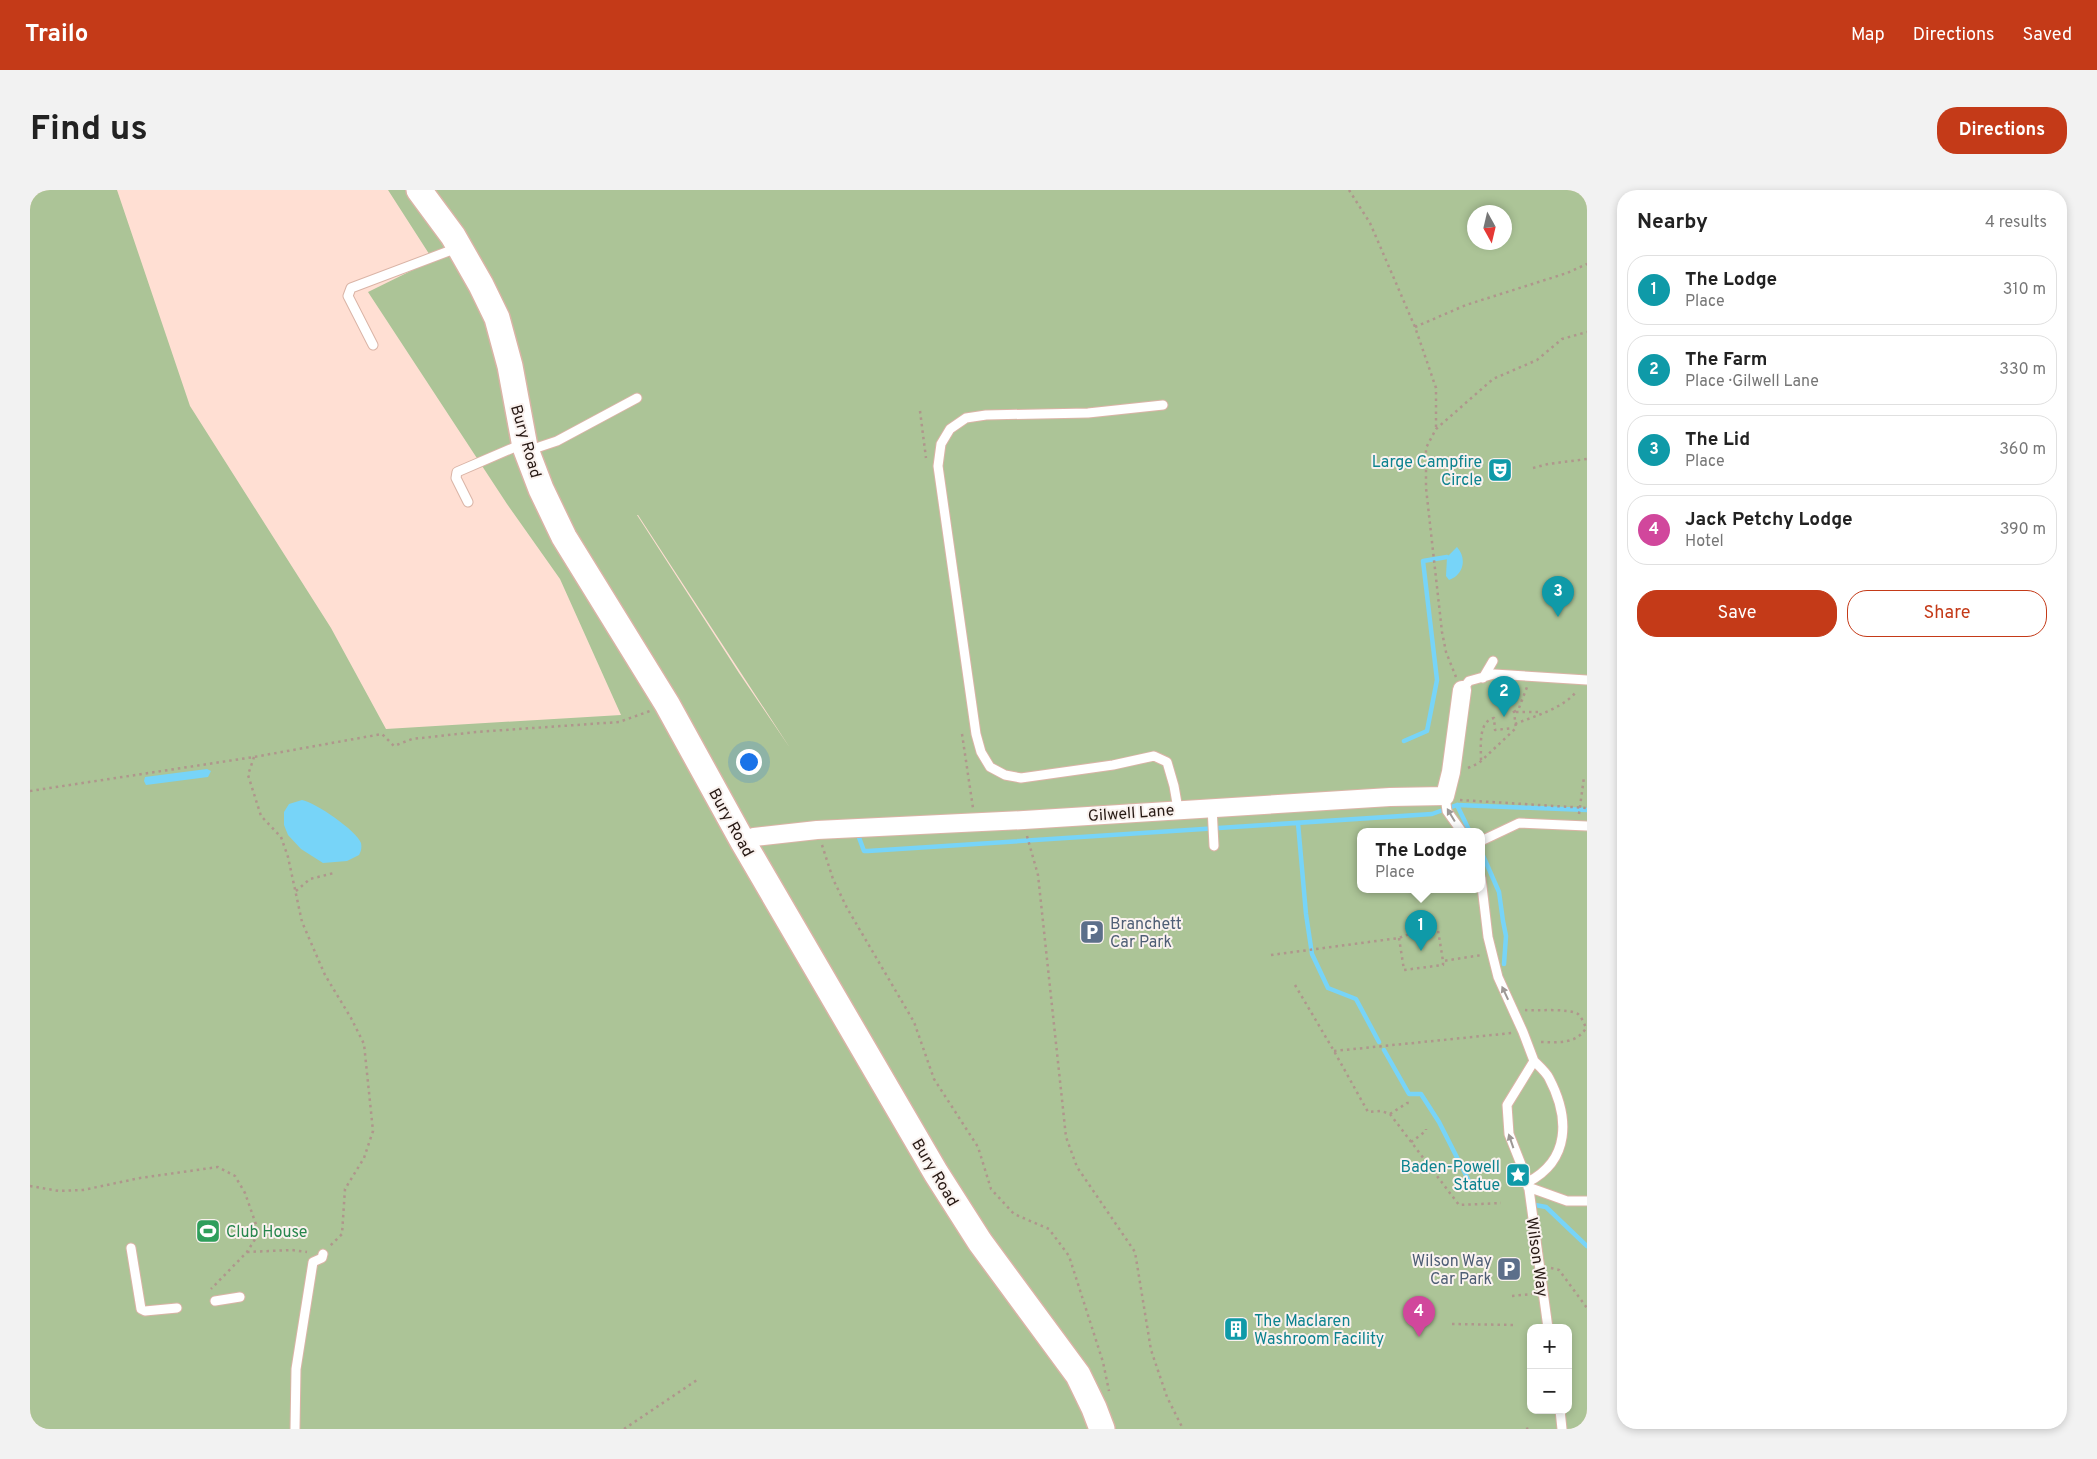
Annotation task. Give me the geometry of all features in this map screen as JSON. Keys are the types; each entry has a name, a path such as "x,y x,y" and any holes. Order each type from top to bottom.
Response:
{"street":[{"name":"Bury Road","path":"419,190 460,247 497,318 510,366 526,447 541,490 564,537 668,704 743,842 936,1173 980,1242 1078,1375 1102,1429"},
{"path":"1445,796 1451,772 1462,690"},
{"name":"Gilwell Lane","path":"743,842 754,837 817,830 1024,820 1212,807 1445,796"}],"lane":[{"path":"373,345 348,296 351,288 460,247"},
{"path":"468,502 456,478 457,472 526,447 557,441 637,398"},
{"path":"1163,405 1088,413 986,415 966,418 950,429 941,444 938,466 976,734 981,752 990,767 1004,775 1021,778 1113,766 1154,756 1167,762 1178,809"},
{"path":"1483,678 1493,661"},
{"path":"1462,690 1470,681 1494,674 1587,680"},
{"path":"1445,796 1447,811 1459,828"},
{"path":"1212,807 1214,846"},
{"path":"1485,839 1519,824 1587,826"},
{"path":"1483,893 1492,954 1498,977 1524,1032 1534,1061 1548,1077 1556,1094 1562,1115 1563,1138 1556,1158 1543,1174 1528,1185"},
{"name":"Wilson Way","path":"1534,1061 1507,1105 1508,1134 1528,1185 1547,1324"},
{"path":"1528,1185 1567,1201 1587,1202"},
{"path":"131,1248 142,1309 145,1311 177,1308"},
{"path":"295,1429 296,1369 306,1298 313,1262 322,1258 323,1254"},
{"path":"215,1301 240,1297"},
{"path":"1560,1414 1562,1429"}],"path":[{"path":"1349,190 1370,223 1415,327 1436,388 1436,429"},
{"path":"1415,327 1466,305 1566,273 1587,264"},
{"path":"1462,690 1446,652 1442,632 1426,488 1426,448 1436,429 1493,379 1537,360 1562,339 1587,332"},
{"path":"1533,468 1587,459"},
{"path":"1514,712 1519,708 1527,688 1528,676"},
{"path":"1516,724 1570,699 1587,680"},
{"path":"30,791 254,757 382,734 394,746 412,739 476,732 619,722 668,704"},
{"path":"1451,772 1461,772 1481,760 1514,728 1516,724 1512,708"},
{"path":"1514,712 1543,712"},
{"path":"1481,760 1482,736 1484,725 1488,720 1494,718 1495,730 1514,728"},
{"path":"247,1252 292,1250 323,1254 342,1234 345,1189 364,1158 373,1130 364,1044 325,975 302,922 288,857 281,837 261,816 248,775 254,757"},
{"path":"1579,814 1584,777"},
{"path":"1445,796 1450,799 1587,808"},
{"path":"817,830 834,879 847,908 914,1022 934,1079 978,1147 991,1189 1014,1214 1049,1229 1069,1256 1103,1362 1111,1399"},
{"path":"1028,841 1038,875 1066,1137 1077,1167 1135,1252 1151,1350 1167,1397 1183,1429"},
{"path":"296,891 310,878 334,873"},
{"path":"1399,938 1404,970 1443,965 1438,930 1426,931"},
{"path":"1271,955 1399,938 1412,933"},
{"path":"1443,961 1492,954"},
{"path":"1295,985 1368,1112 1381,1111 1390,1114 1459,1205 1502,1204"},
{"path":"1514,1010 1570,1011 1578,1015 1586,1028 1576,1040 1528,1042"},
{"path":"1334,1051 1524,1032"},
{"path":"1390,1114 1411,1103"},
{"path":"1411,1142 1426,1131 1426,1129"},
{"path":"30,1186 59,1191 83,1190 140,1178 218,1167 236,1176 245,1193 259,1233 247,1252 209,1291"},
{"path":"1540,1269 1559,1270 1587,1308"},
{"path":"1512,1296 1543,1292"},
{"path":"1452,1324 1516,1325"},
{"path":"624,1429 697,1380"},
{"path":"1526,1429 1532,1428"}],"green space":[{"path":"30,190 117,190 190,406 331,628 386,729 621,715 560,579 507,504 368,292 433,260 388,190 1587,190 1587,1429 30,1429","holes":["638,515 790,748 739,673"]}],"water":[{"path":"1457,547 1462,556 1462,566 1458,574 1449,580 1446,576 1447,557"},
{"path":"207,769 211,771 208,777 146,785 144,781 145,777"},
{"path":"302,800 325,811 352,832 361,843 359,855 347,861 323,863 301,849 288,835 284,825 284,812 289,804"}],"waterway":[{"path":"1404,741 1427,731 1437,680 1423,561 1447,557"},
{"path":"1457,805 1468,828"},
{"path":"857,832 864,851 868,851 1432,814 1457,805 1587,810"},
{"path":"1298,823 1306,914 1312,954 1328,988 1356,999 1379,1042"},
{"path":"1485,860 1499,892 1506,936 1504,964"},
{"path":"1384,1050 1409,1094 1421,1094 1439,1122 1472,1187"},
{"path":"1535,1205 1546,1207 1587,1246"}],"place":[{"name":"Large Campfire Circle","path":"1500,470"},
{"name":"The Lid","path":"1558,617"},
{"name":"The Farm","path":"1504,717"},
{"name":"Branchett Car Park","path":"1092,932"},
{"name":"The Lodge","path":"1421,951"},
{"name":"Baden-Powell Statue","path":"1518,1175"},
{"name":"Club House","path":"208,1231"},
{"name":"Wilson Way Car Park","path":"1509,1269"},
{"name":"The Maclaren Washroom Facility","path":"1236,1329"},
{"name":"Jack Petchy Lodge","path":"1419,1337"}]}
